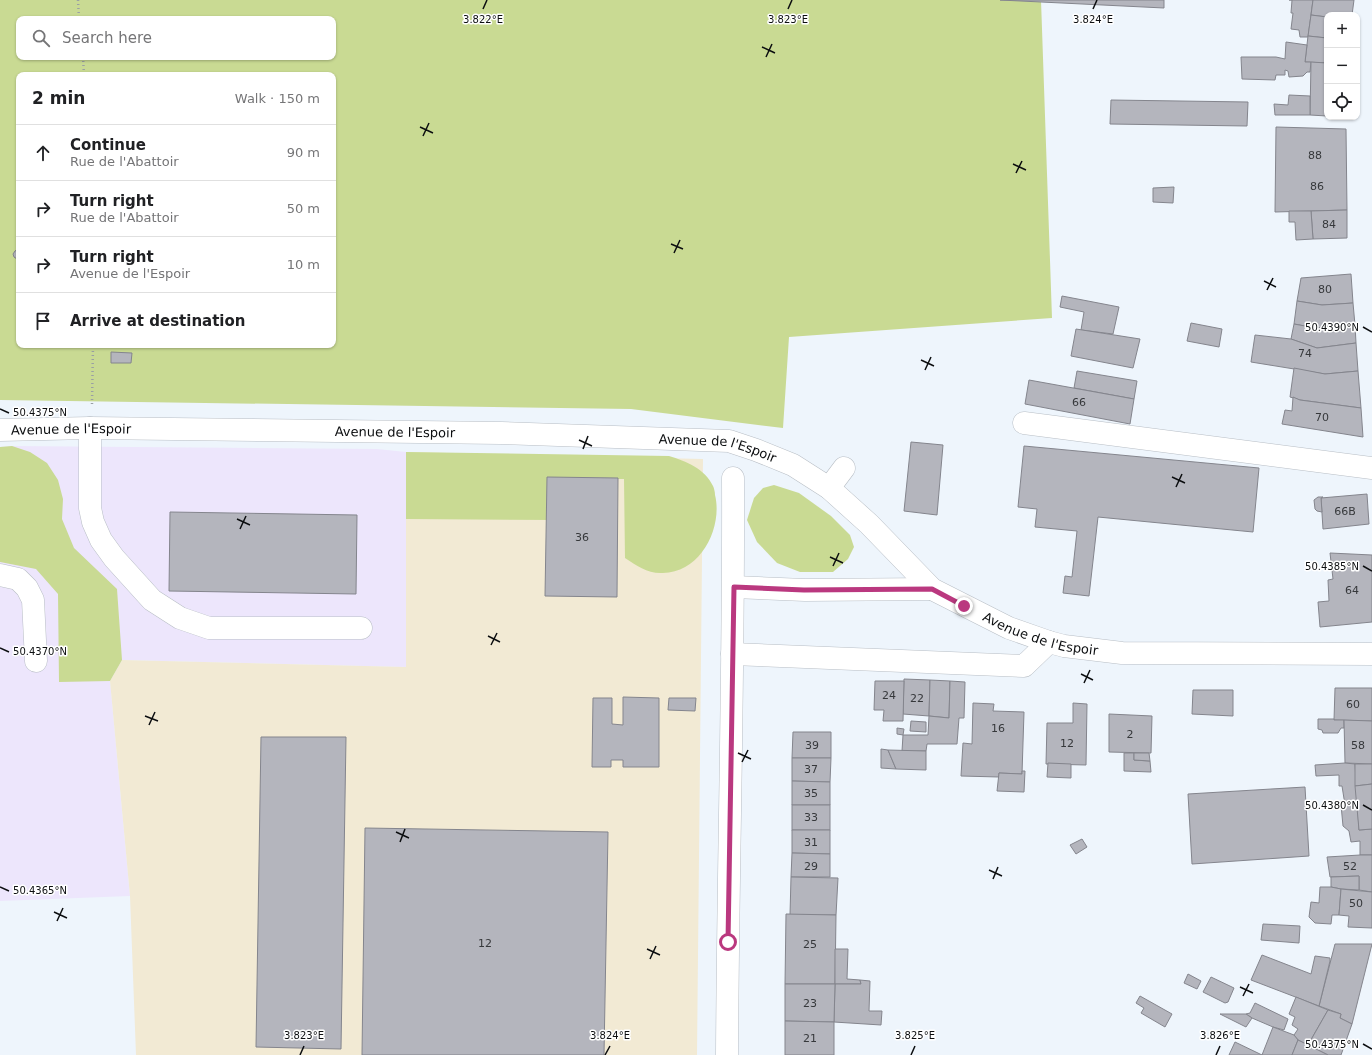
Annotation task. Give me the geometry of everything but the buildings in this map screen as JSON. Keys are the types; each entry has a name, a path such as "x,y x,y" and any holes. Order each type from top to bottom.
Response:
{"street":[{"path":"1024,423 1372,468"},
{"name":"Avenue de l'Espoir","path":"0,430 90,428 501,433 728,441 756,450 793,465 829,488 869,524 932,589 1009,628 1049,642 1064,646 1122,653 1372,654"},
{"path":"90,428 90,508 93,522 101,540 114,558 152,600 180,618 209,628 361,628"},
{"path":"829,488 844,468"},
{"path":"727,1055 734,587 733,478"},
{"path":"0,575 18,579 27,588 33,600 36,661"},
{"path":"734,587 804,590 932,589"},
{"path":"732,654 1024,666 1049,642"}],"path":[{"path":"78,0 79,16"},
{"path":"83,60 84,72"},
{"path":"90,428 93,348"}],"shaded area":[{"path":"0,447 377,449 406,452 406,667 122,660 110,681 130,896 0,901"},
{"path":"406,452 703,459 697,1055 136,1055 130,896 110,681 122,660 406,667"}],"green space":[{"path":"0,0 1041,0 1052,318 789,337 783,428 631,409 0,400"},
{"path":"12,446 30,452 47,463 58,480 63,499 62,519 74,548 117,589 122,660 110,681 59,682 58,594 36,569 0,562 0,447"},
{"path":"406,452 669,456 694,466 710,480 715,493 717,508 716,521 706,546 698,557 688,565 676,571 658,573 643,569 625,558 624,479 554,479 555,520 406,519"},
{"path":"774,485 799,493 831,516 850,535 854,547 848,559 833,572 800,572 777,563 757,542 747,520 754,498 763,488"}],"route":[{"path":"728,942 734,587 804,590 932,589 964,606"}]}
